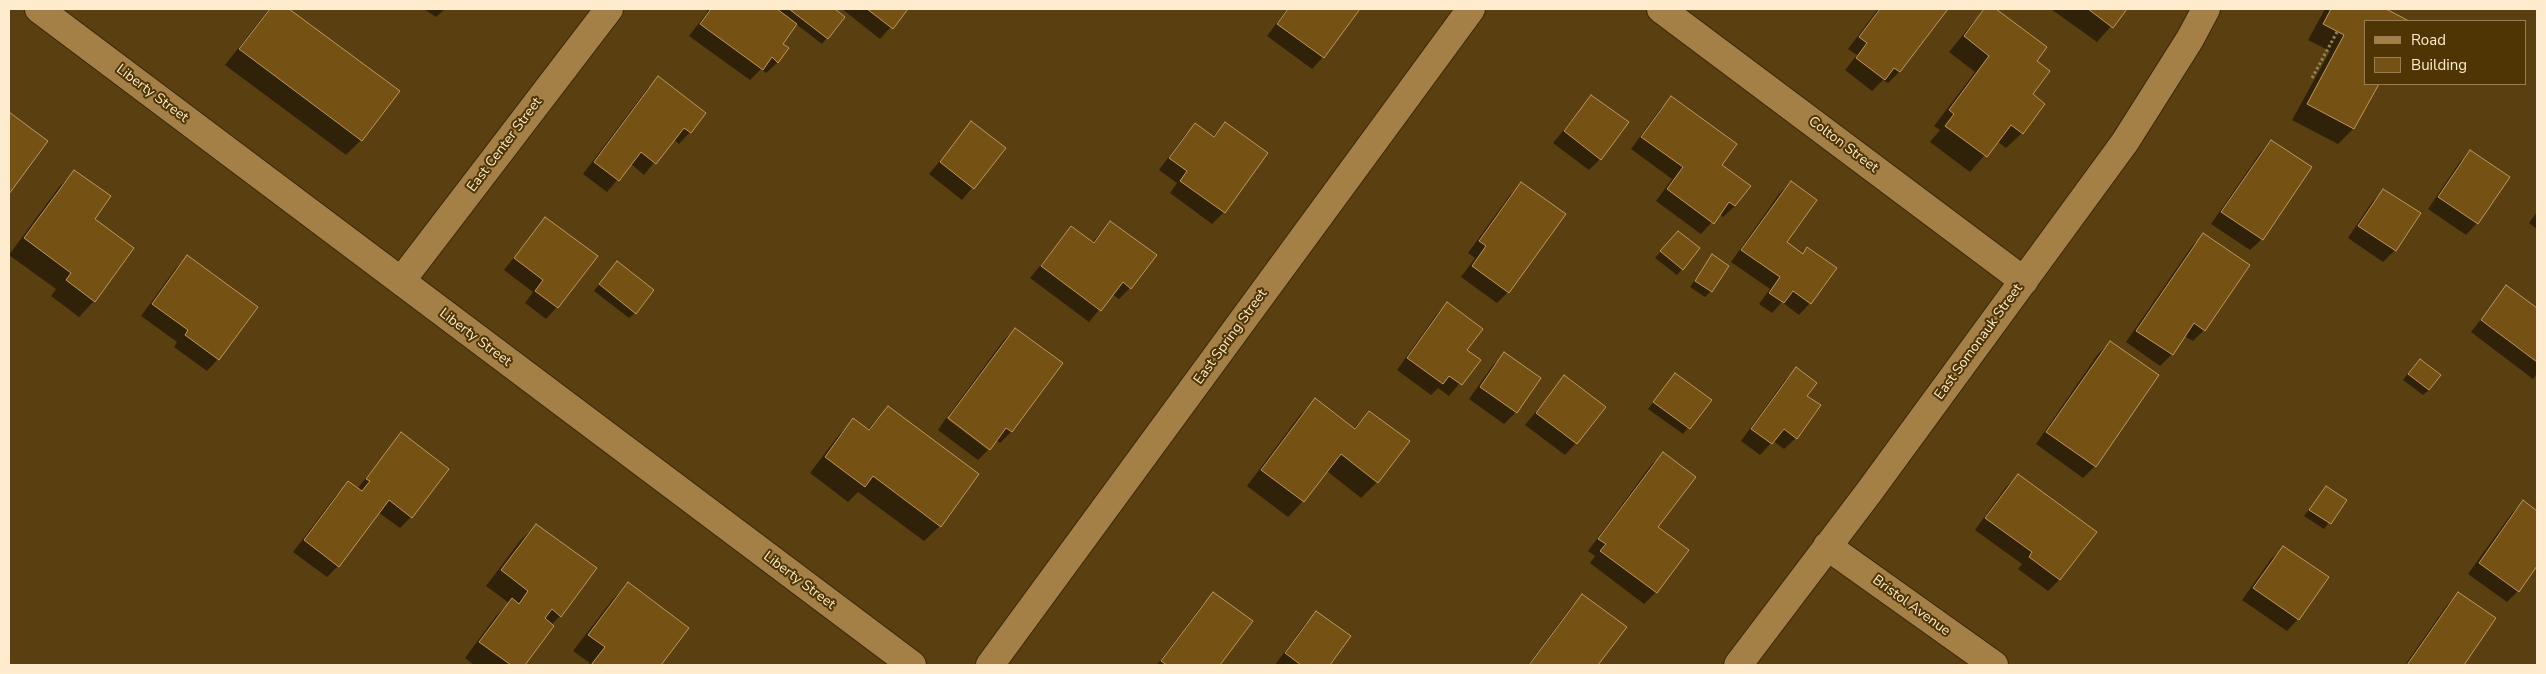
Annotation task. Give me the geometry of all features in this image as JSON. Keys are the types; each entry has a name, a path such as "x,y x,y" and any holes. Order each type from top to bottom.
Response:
{"street":[{"name":"Liberty Street","path":"39,9 912,665"},
{"name":"East Center Street","path":"401,281 609,9"},
{"name":"East Spring Street","path":"990,665 1471,9"},
{"name":"Colton Street","path":"1661,9 2024,281"},
{"name":"East Somonauk Street","path":"1738,665 1828,546 2125,142 2190,39 2206,9"},
{"name":"Bristol Avenue","path":"1828,546 1994,665"}],"path":[{"path":"2312,78 2337,32"}],"building":[{"path":"270,9 289,9 400,91 362,141 239,49"},
{"path":"711,9 777,9 797,24 783,44 789,48 778,63 772,57 763,70 700,24"},
{"path":"789,9 835,9 845,17 828,39"},
{"path":"867,9 908,9 893,29"},
{"path":"1288,9 1360,9 1324,58 1277,24"},
{"path":"1880,9 1948,9 1900,72 1894,68 1885,80 1856,58 1867,43 1859,37"},
{"path":"1984,9 1996,9 2047,47 2037,61 2050,71 2033,94 2045,104 2023,134 2011,125 1987,157 1945,126 1954,114 1949,110 1989,56 1964,36"},
{"path":"2088,9 2127,9 2113,28"},
{"path":"2331,9 2386,9 2407,20 2364,20 2364,85 2378,85 2354,129 2307,104 2344,35 2323,24"},
{"path":"658,76 706,113 691,133 684,128 656,164 641,152 619,181 594,162"},
{"path":"1591,95 1629,122 1601,160 1564,131"},
{"path":"1671,96 1737,144 1722,165 1751,186 1735,206 1729,202 1714,224 1667,189 1683,167 1641,137"},
{"path":"9,112 48,141 9,194"},
{"path":"971,121 1006,148 974,189 940,162"},
{"path":"1225,122 1268,153 1225,213 1180,181 1187,171 1169,158 1195,123 1214,137"},
{"path":"2271,140 2312,167 2263,240 2221,212"},
{"path":"2470,150 2510,177 2478,224 2438,197"},
{"path":"74,170 111,196 95,219 134,248 95,302 66,280 71,273 24,238"},
{"path":"1791,181 1817,200 1787,242 1803,254 1807,247 1837,268 1811,304 1793,291 1784,303 1769,293 1780,277 1741,250"},
{"path":"1521,182 1566,214 1509,293 1472,266 1486,246 1479,241"},
{"path":"2383,189 2421,213 2396,251 2358,226"},
{"path":"545,217 598,256 558,308 535,291 543,280 514,258"},
{"path":"1110,221 1157,255 1131,289 1123,282 1101,311 1041,266 1071,226 1094,243"},
{"path":"1678,231 1700,248 1683,270 1660,251"},
{"path":"2203,233 2250,265 2205,331 2194,323 2173,355 2136,331"},
{"path":"1712,254 1729,266 1712,292 1695,281"},
{"path":"187,255 258,307 219,360 185,335 188,330 152,304"},
{"path":"617,261 654,290 636,314 599,284"},
{"path":"2506,285 2537,308 2537,362 2481,320"},
{"path":"1447,302 1483,329 1467,350 1481,360 1462,385 1449,376 1443,384 1407,358"},
{"path":"1015,328 1063,363 1012,432 1006,428 990,450 948,418"},
{"path":"2110,341 2159,375 2096,467 2046,432"},
{"path":"1504,352 1541,378 1517,413 1480,387"},
{"path":"2420,359 2441,375 2429,390 2408,374"},
{"path":"1796,367 1817,383 1807,396 1821,405 1797,439 1784,429 1772,444 1751,429"},
{"path":"1675,373 1712,400 1690,429 1653,402"},
{"path":"1564,375 1606,407 1577,444 1536,413"},
{"path":"1315,398 1355,429 1369,411 1410,441 1378,483 1341,454 1304,502 1261,470"},
{"path":"888,406 979,474 941,527 873,476 865,487 825,457 853,418 869,430"},
{"path":"401,432 449,469 412,518 389,500 339,567 304,540 348,481 362,491 370,481 366,479"},
{"path":"1663,452 1696,477 1658,527 1689,550 1657,593 1600,551 1606,544 1598,539"},
{"path":"2018,474 2097,532 2060,580 2029,557 2032,552 1985,518"},
{"path":"2326,486 2347,500 2331,524 2309,510"},
{"path":"2523,500 2537,511 2537,566 2519,592 2479,563"},
{"path":"536,524 597,568 561,617 552,609 545,618 554,626 525,665 511,665 479,642 512,598 519,604 528,591 501,570"},
{"path":"2283,546 2329,577 2299,620 2253,588"},
{"path":"628,582 689,628 661,665 591,665 605,647 588,635"},
{"path":"1213,592 1253,621 1220,665 1167,665 1161,661"},
{"path":"2458,592 2496,618 2464,665 2407,665"},
{"path":"1582,594 1627,627 1598,665 1529,665"},
{"path":"1316,611 1351,636 1330,665 1301,665 1285,653"}]}
